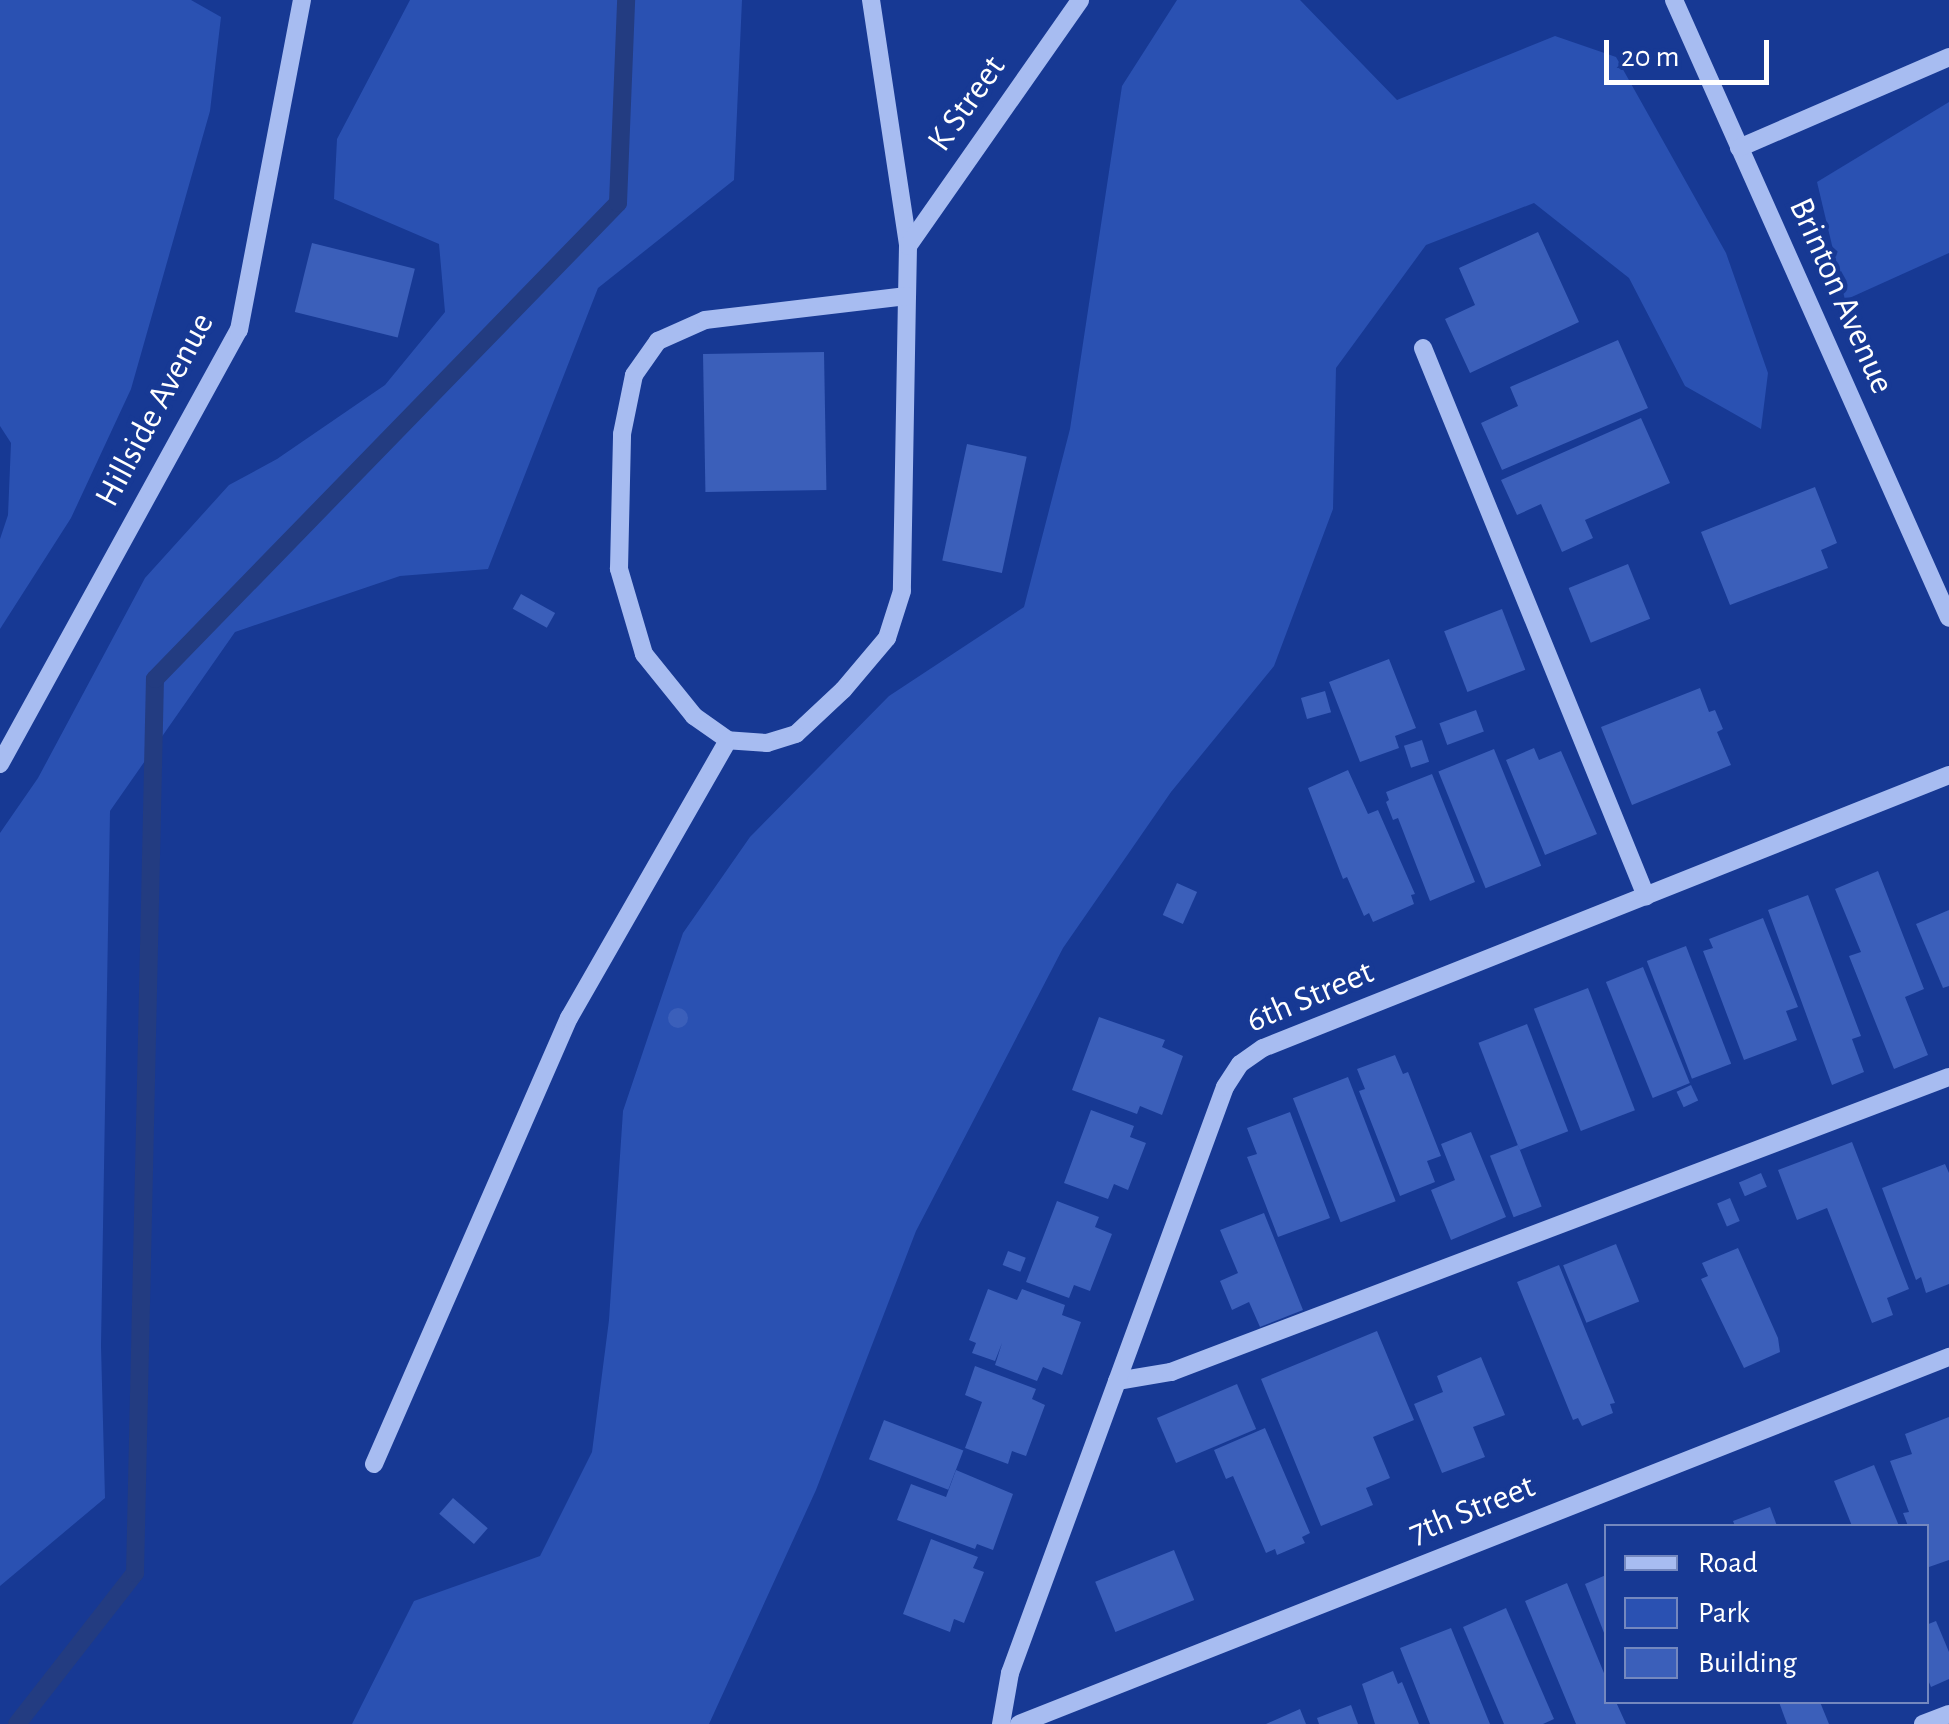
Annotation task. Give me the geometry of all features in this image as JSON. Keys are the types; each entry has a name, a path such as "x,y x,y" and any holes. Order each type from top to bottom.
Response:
{"street":[{"name":"Hillside Avenue","path":"0,764 240,330 302,0"},
{"path":"871,0 908,246 908,296 902,591 887,638 842,690 796,734 766,743 728,740 694,716 644,654 619,569 622,434 634,375 658,340 705,320 908,296"},
{"name":"K Street","path":"908,246 1080,0"},
{"name":"Brinton Avenue","path":"1674,0 1949,618"},
{"path":"1740,148 1949,57"},
{"path":"1423,348 1646,896"},
{"path":"374,1464 569,1018 728,740"},
{"name":"6th Street","path":"1001,1724 1010,1672 1224,1087 1240,1064 1263,1048 1949,775"},
{"path":"1117,1381 1171,1372 1949,1077"},
{"name":"7th Street","path":"1019,1724 1949,1357"},
{"path":"1923,1724 1949,1714"}],"green space":[{"path":"0,0 191,0 221,17 210,111 131,389 71,518 0,629 0,539 8,515 11,443 0,426"},
{"path":"410,0 742,0 734,180 598,288 488,569 400,576 235,632 110,811 101,1346 105,1498 0,1586 0,833 38,778 145,578 229,485 277,459 385,385 445,312 439,244 334,199 337,139"},
{"path":"1177,0 1300,0 1397,100 1555,36 1616,57 1726,253 1768,373 1761,429 1685,386 1629,278 1534,203 1426,245 1336,368 1333,509 1274,666 1171,792 1063,948 916,1231 816,1490 709,1724 352,1724 414,1601 540,1556 592,1452 609,1320 623,1111 683,933 750,837 889,696 1024,607 1070,429 1122,86"},
{"path":"1949,102 1949,253 1845,300 1817,182"}],"building":[{"path":"1538,232 1579,322 1470,373 1445,319 1475,305 1459,268"},
{"path":"312,243 415,269 398,338 295,312"},
{"path":"1618,340 1648,408 1502,470 1481,423 1518,406 1510,387"},
{"path":"824,352 826,490 705,492 703,354"},
{"path":"1641,418 1670,483 1585,520 1593,538 1562,552 1541,504 1517,515 1501,480"},
{"path":"967,444 1027,457 1002,573 942,560"},
{"path":"1815,487 1837,543 1821,550 1828,568 1730,605 1701,532"},
{"path":"1628,564 1650,619 1591,643 1569,588"},
{"path":"521,594 555,613 547,628 513,609"},
{"path":"1502,609 1525,670 1467,692 1444,631"},
{"path":"1389,659 1416,728 1395,736 1399,748 1360,762 1329,682"},
{"path":"1700,688 1709,712 1715,710 1723,729 1717,732 1731,765 1632,805 1601,727"},
{"path":"1325,691 1331,712 1307,719 1301,698"},
{"path":"1476,710 1484,732 1447,745 1439,723"},
{"path":"1422,740 1429,762 1411,768 1404,746"},
{"path":"1534,748 1539,760 1561,751 1597,834 1545,855 1506,760"},
{"path":"1494,749 1541,866 1486,888 1438,771"},
{"path":"1348,770 1368,814 1378,810 1415,894 1411,895 1414,904 1373,922 1369,913 1364,916 1347,877 1343,879 1308,788"},
{"path":"1432,774 1475,882 1430,901 1398,818 1393,820 1386,792"},
{"path":"1878,871 1924,989 1905,997 1928,1055 1894,1069 1849,956 1861,952 1835,889"},
{"path":"1177,883 1197,892 1183,924 1163,915"},
{"path":"1808,895 1861,1036 1852,1039 1864,1072 1832,1085 1768,910"},
{"path":"1949,910 1949,986 1943,988 1916,924"},
{"path":"1763,918 1798,1007 1786,1011 1797,1040 1744,1060 1703,951 1713,948 1709,939"},
{"path":"1686,946 1731,1064 1692,1079 1647,961"},
{"path":"1643,967 1690,1083 1653,1098 1606,982"},
{"path":"1588,988 1635,1110 1581,1131 1534,1009"},
{"path":"678,1008 688,1018 678,1028 668,1018"},
{"path":"1099,1017 1165,1040 1162,1047 1183,1056 1162,1115 1140,1106 1137,1114 1072,1090"},
{"path":"1527,1024 1568,1131 1520,1150 1478,1043"},
{"path":"1395,1055 1403,1074 1408,1072 1441,1156 1427,1161 1435,1182 1400,1196 1359,1091 1365,1089 1357,1069"},
{"path":"1348,1077 1396,1201 1341,1222 1293,1098"},
{"path":"1691,1085 1698,1100 1684,1107 1676,1092"},
{"path":"1091,1110 1134,1126 1130,1137 1146,1143 1128,1190 1114,1184 1108,1199 1064,1183"},
{"path":"1290,1112 1330,1218 1278,1237 1247,1157 1257,1154 1247,1128"},
{"path":"1471,1132 1506,1217 1451,1240 1431,1190 1455,1180 1441,1144"},
{"path":"1852,1142 1909,1289 1887,1298 1893,1315 1872,1323 1827,1208 1797,1220 1778,1170"},
{"path":"1518,1145 1542,1207 1514,1217 1490,1156"},
{"path":"1945,1164 1949,1173 1949,1284 1926,1293 1921,1277 1916,1280 1882,1188"},
{"path":"1761,1173 1767,1187 1745,1196 1739,1182"},
{"path":"1730,1198 1740,1221 1727,1226 1717,1203"},
{"path":"1057,1201 1099,1217 1095,1227 1112,1234 1090,1291 1074,1285 1069,1298 1026,1282"},
{"path":"1264,1213 1303,1310 1260,1327 1249,1302 1232,1310 1220,1281 1238,1273 1220,1230"},
{"path":"1616,1244 1639,1301 1586,1323 1563,1265"},
{"path":"1738,1248 1778,1338 1780,1352 1744,1368 1701,1279 1708,1276 1702,1263"},
{"path":"1008,1251 1026,1258 1020,1272 1003,1265"},
{"path":"1559,1265 1615,1403 1610,1404 1613,1413 1582,1426 1578,1418 1573,1420 1517,1282"},
{"path":"988,1289 1017,1300 1022,1289 1065,1305 1062,1315 1081,1322 1062,1375 1043,1367 1037,1381 995,1365 1002,1343 995,1361 972,1353 976,1343 969,1340"},
{"path":"1377,1331 1414,1420 1373,1437 1390,1478 1366,1488 1373,1505 1321,1526 1261,1379"},
{"path":"1481,1357 1505,1415 1473,1427 1485,1457 1442,1473 1414,1404 1443,1392 1437,1376"},
{"path":"975,1366 1036,1389 1032,1399 1045,1405 1026,1456 1012,1451 1008,1464 965,1448 982,1402 965,1395"},
{"path":"1237,1384 1256,1429 1176,1463 1157,1418"},
{"path":"1949,1417 1949,1560 1929,1567 1929,1524 1907,1524 1903,1513 1909,1512 1890,1461 1912,1454 1905,1434"},
{"path":"884,1420 963,1450 948,1490 869,1459"},
{"path":"1265,1428 1310,1533 1302,1537 1305,1543 1277,1555 1275,1549 1266,1553 1233,1476 1226,1479 1214,1450"},
{"path":"1874,1465 1898,1524 1851,1524 1834,1481"},
{"path":"956,1470 1013,1494 993,1550 977,1544 975,1549 897,1520 911,1484 946,1497"},
{"path":"453,1498 488,1528 474,1544 439,1514"},
{"path":"1770,1507 1776,1524 1734,1524 1733,1521"},
{"path":"931,1539 978,1557 973,1568 984,1572 964,1623 954,1619 950,1632 903,1614"},
{"path":"1174,1550 1194,1600 1115,1632 1095,1582"},
{"path":"1604,1576 1604,1633 1585,1584"},
{"path":"1567,1583 1604,1673 1604,1704 1617,1704 1626,1724 1576,1724 1525,1601"},
{"path":"1506,1608 1554,1719 1543,1724 1504,1724 1463,1627"},
{"path":"1936,1621 1949,1652 1949,1679 1931,1687 1929,1682 1929,1624"},
{"path":"1451,1628 1490,1724 1430,1724 1400,1648"},
{"path":"1393,1671 1398,1684 1402,1682 1419,1724 1375,1724 1362,1684"},
{"path":"1780,1704 1821,1704 1829,1724 1787,1724"},
{"path":"1351,1705 1358,1724 1319,1724 1317,1718"},
{"path":"1300,1709 1306,1724 1266,1724"}],"waterway":[{"path":"17,1724 135,1573 155,679 618,203 626,0"}]}
